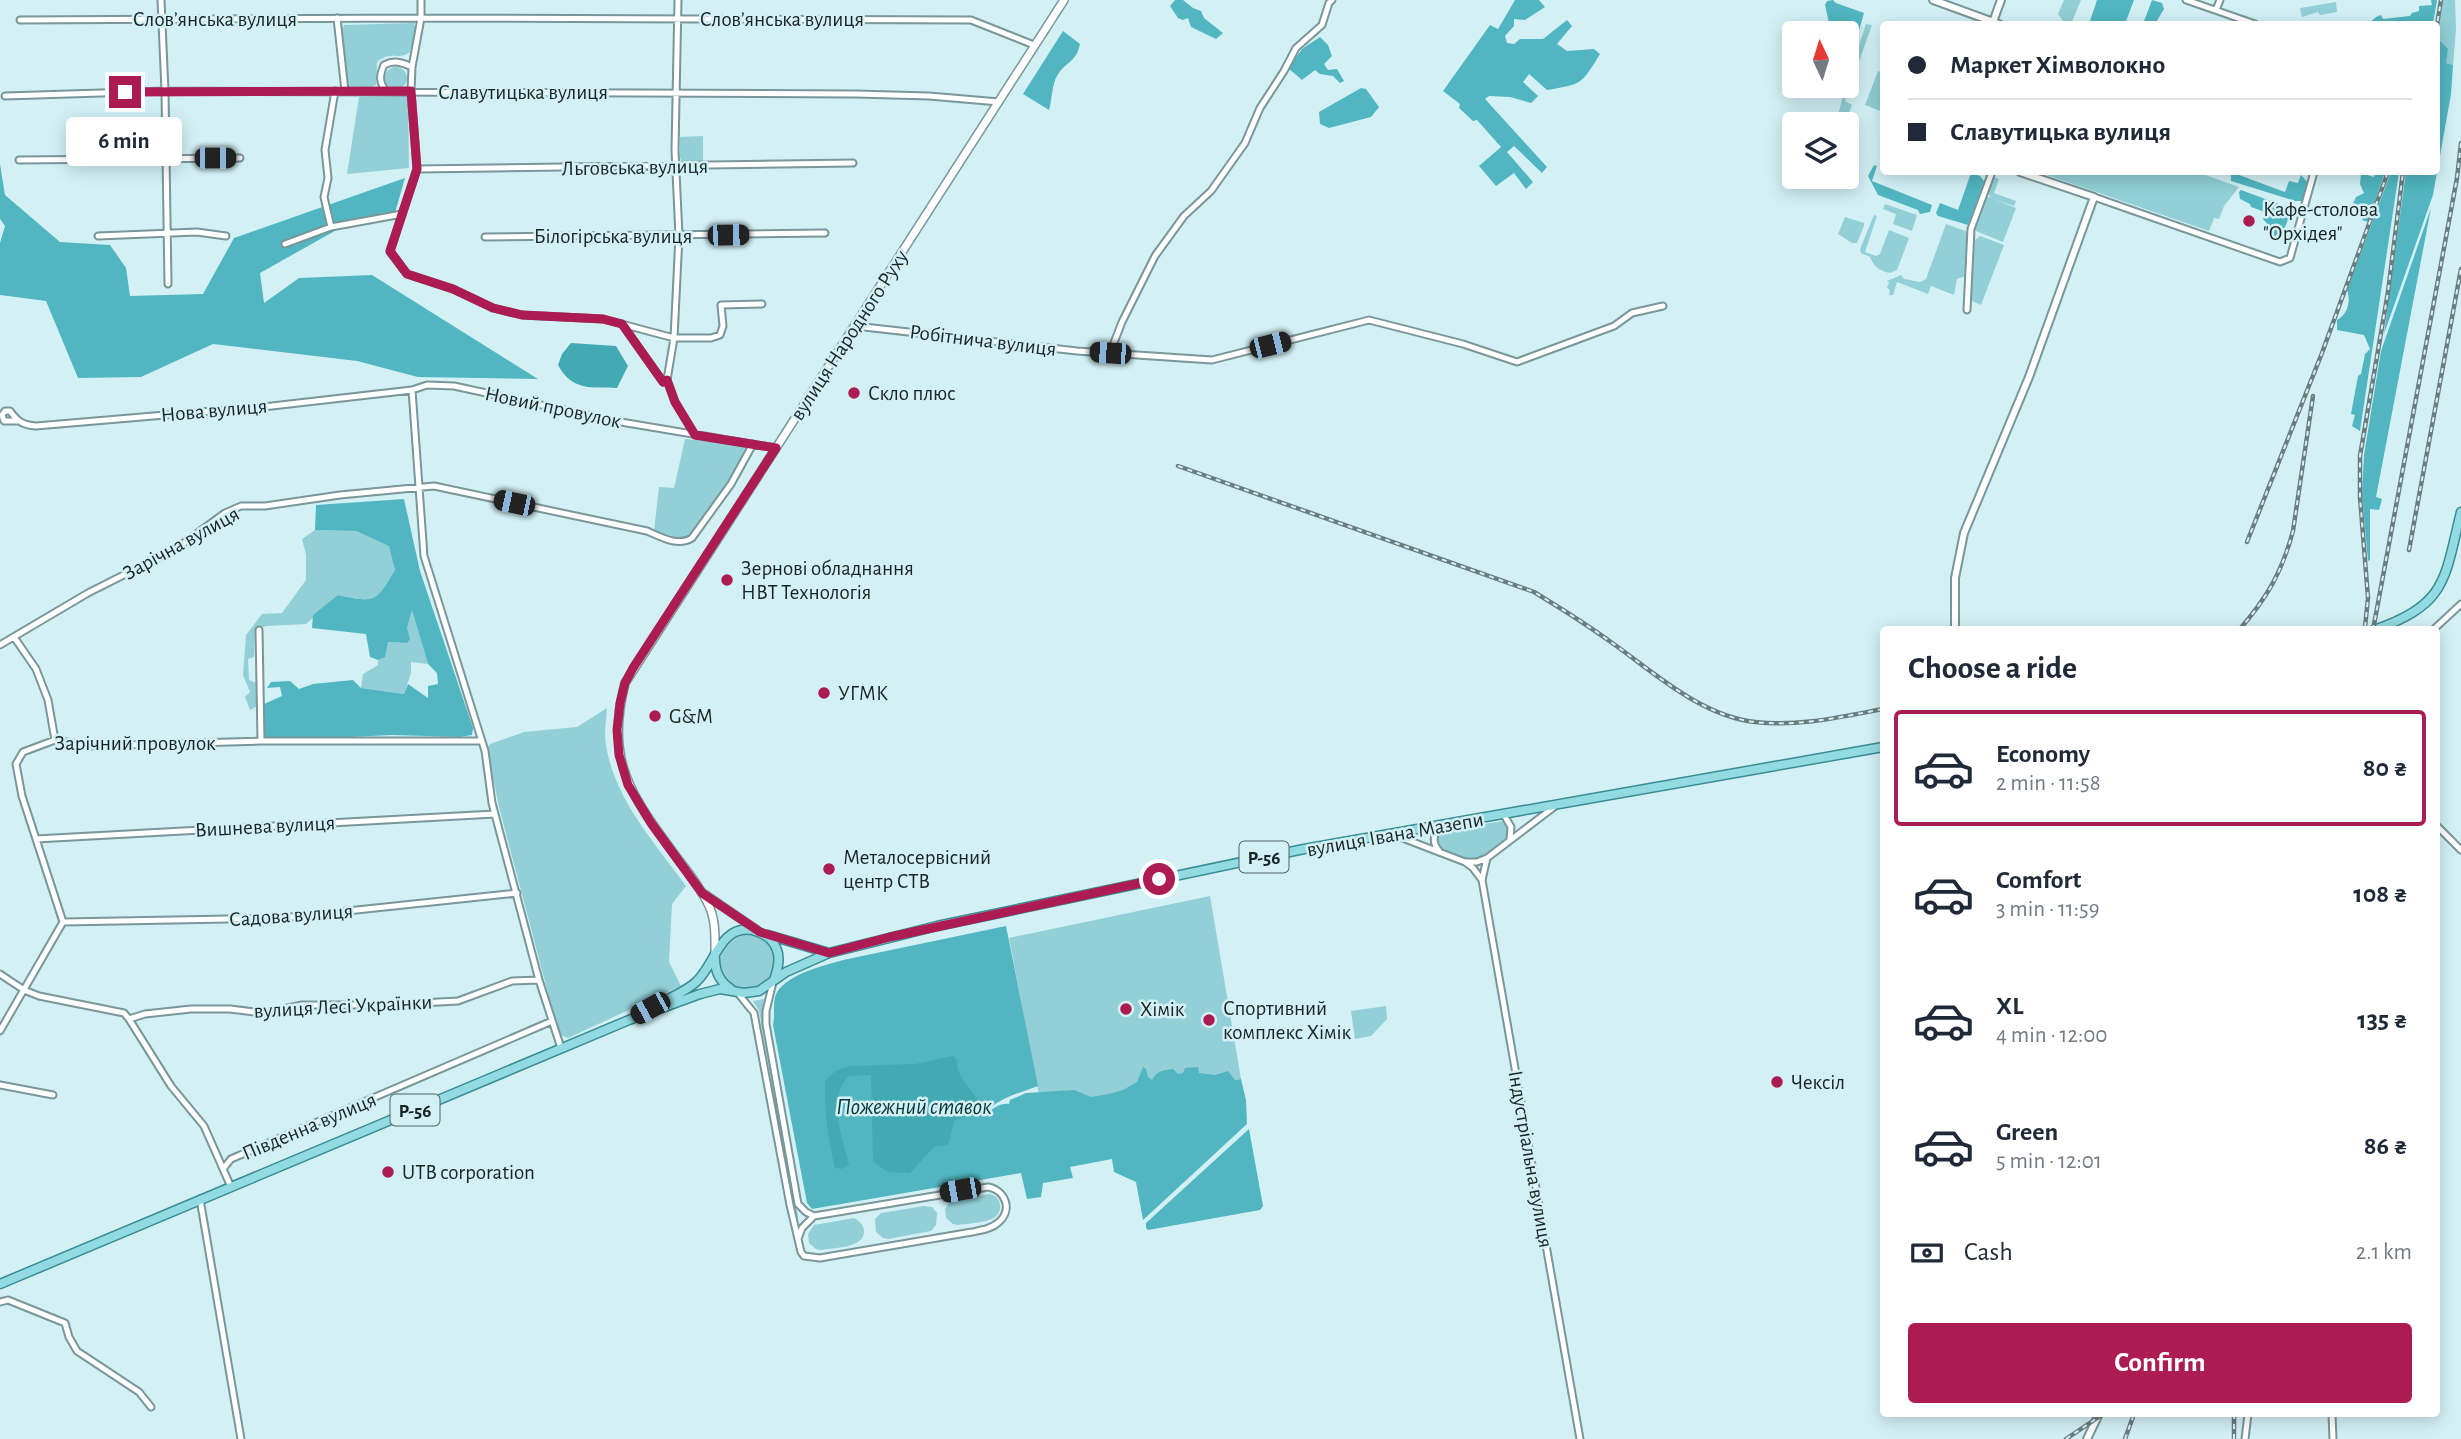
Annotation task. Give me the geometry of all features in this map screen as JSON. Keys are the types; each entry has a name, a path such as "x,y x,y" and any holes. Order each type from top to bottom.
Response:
{"main road":[{"name":"вулиця Народного Руху","path":"716,957 711,910 628,785 619,755 617,730 625,683 1064,0"},
{"path":"2386,626 2400,621 2424,606 2435,594 2444,577 2461,512"},
{"name":"вулиця Івана Мазепи","path":"774,980 799,964 829,953 902,934 1208,868 1880,748"},
{"name":"вулиця Народного Руху","path":"702,893 760,932"},
{"name":"Р-56","path":"629,1020 696,983 716,957 721,943 734,932 760,932 829,953"},
{"path":"760,932 771,940 778,950 778,969 774,980"},
{"path":"716,957 721,981 737,992"},
{"name":"Р-56","path":"0,1284 629,1020 720,989 759,992 774,980"}],"street":[{"path":"161,0 167,284"},
{"path":"421,0 411,91 417,169 390,251 407,274 453,289 493,308 522,315 603,319 674,338 711,338 720,335 723,326 721,305 762,304"},
{"path":"678,0 675,167 679,236 674,338 667,380 675,402 695,435"},
{"path":"1110,353 1122,322 1156,256 1184,216 1210,191 1245,143 1260,108 1296,48 1322,25 1332,0"},
{"path":"1933,0 1991,21"},
{"path":"1996,21 2001,0"},
{"path":"2186,0 2247,21"},
{"path":"2216,10 2220,0"},
{"path":"337,18 345,91"},
{"name":"Словʼянська вулиця","path":"20,20 971,19 1034,45"},
{"path":"387,92 380,84 380,73 384,65 398,62 412,67"},
{"name":"Славутицька вулиця","path":"5,96 165,91 411,91 880,94 999,102"},
{"path":"331,227 324,197 328,178 325,150 335,91"},
{"path":"19,160 240,158"},
{"name":"Льговська вулиця","path":"417,169 853,163"},
{"path":"1967,310 1971,229 1991,175"},
{"path":"2029,175 2280,262 2290,258 2313,175"},
{"path":"1955,626 1955,578 1964,533 2029,377 2094,197"},
{"path":"285,244 331,227 402,214"},
{"path":"98,236 197,232 226,236"},
{"name":"Білогірська вулиця","path":"485,237 825,233"},
{"name":"Робітнича вулиця","path":"855,326 1110,353 1212,360 1369,320 1464,344 1517,362 1614,326 1632,313 1663,306"},
{"path":"622,324 663,382 667,380"},
{"name":"Новий провулок","path":"412,390 427,385 454,386 615,421 776,448"},
{"path":"412,390 424,555 485,751 495,814 539,980 561,1048"},
{"name":"Нова вулиця","path":"18,421 36,426 272,406 412,390"},
{"path":"419,486 434,486 648,531 674,541 686,542 692,538 731,484 753,444"},
{"name":"Зарічна вулиця","path":"0,645 88,593 177,548 225,513 241,506 265,506 419,486"},
{"path":"2437,626 2461,604"},
{"path":"260,630 261,741"},
{"path":"14,637 36,669 48,700 55,740"},
{"name":"Зарічний провулок","path":"63,922 22,796 16,764 23,752 55,740 90,746 261,741 481,741"},
{"path":"1465,862 1477,862 1487,858 1555,806"},
{"name":"Вишнева вулиця","path":"36,839 495,814"},
{"path":"1504,815 1511,827 1510,839"},
{"path":"1438,827 1434,842 1442,854"},
{"path":"2440,828 2461,850"},
{"path":"1392,834 1465,862 1482,880"},
{"name":"Індустріальна вулиця","path":"1487,858 1482,880 1580,1439"},
{"name":"Садова вулиця","path":"63,922 281,918 517,893"},
{"path":"0,1031 63,922"},
{"name":"вулиця Лесі Українки","path":"0,974 24,990 39,996 124,1013 129,1018 191,1009 230,1009 263,1013 302,1005 382,1005 458,1000 512,981 539,980"},
{"path":"774,980 766,1011 766,1024 798,1204 814,1216"},
{"path":"737,992 754,1013 790,1205 798,1239 804,1256 820,1258 984,1230 999,1222 1006,1208 1003,1195 988,1187 814,1216 802,1228 798,1239"},
{"path":"129,1018 171,1086 204,1126 231,1186"},
{"name":"Південна вулиця","path":"223,1169 231,1160 552,1021"},
{"path":"0,1085 53,1095"},
{"path":"200,1199 241,1439"},
{"path":"0,1302 8,1300 65,1323 69,1338 77,1351 139,1392 151,1407"},
{"path":"2087,1439 2098,1417"},
{"path":"2245,1439 2248,1417"},
{"path":"2332,1417 2333,1439"}],"shaded area":[{"path":"1175,0 1183,0 1201,11 1204,18 1223,33 1216,39 1191,27 1188,18 1178,18 1170,6"},
{"path":"1515,0 1539,0 1545,7 1525,20 1514,19 1514,26 1505,36 1507,43 1514,44 1520,39 1543,39 1567,20 1572,26 1557,44 1567,51 1594,49 1600,54 1580,81 1567,86 1547,90 1529,74 1523,82 1538,96 1531,103 1510,97 1489,96 1485,99 1547,167 1542,173 1514,146 1507,152 1533,182 1526,189 1514,173 1496,186 1479,166 1501,147 1477,120 1473,121 1459,108 1460,104 1443,91 1490,25 1498,29"},
{"path":"1833,0 1864,13 1859,31 1859,21 1829,21 1825,5 1827,1"},
{"path":"2064,0 2081,0 2072,21 2064,21 2058,14"},
{"path":"2097,0 2134,0 2126,21 2090,21"},
{"path":"2152,0 2162,3 2164,9 2157,21 2144,21"},
{"path":"2431,0 2437,0 2434,21 2371,21 2381,15 2383,19 2410,16 2419,11 2419,6 2432,5"},
{"path":"2443,0 2455,0 2453,65 2446,63 2440,41"},
{"path":"2336,2 2337,12 2320,15 2318,12 2302,17 2300,8"},
{"path":"414,23 416,29 410,52 402,56 382,58 377,62 376,85 370,88 349,88 342,30 344,25"},
{"path":"1866,24 1872,25 1859,62 1859,46"},
{"path":"1063,31 1080,44 1076,55 1055,79 1049,110 1023,94"},
{"path":"1320,37 1328,45 1332,56 1324,64 1328,70 1337,69 1344,81 1340,83 1333,76 1320,74 1315,70 1302,80 1288,68 1302,49"},
{"path":"2440,41 2448,49 2446,63 2453,65 2451,94 2440,156"},
{"path":"396,67 404,70 407,78 404,86 396,89 388,86 385,78 388,70"},
{"path":"1878,71 1880,72 1880,111 1865,105"},
{"path":"1361,88 1366,89 1379,107 1371,117 1329,128 1320,124 1319,112"},
{"path":"408,96 409,168 347,174 359,97"},
{"path":"1842,98 1846,98 1845,101 1852,105 1849,112 1839,112"},
{"path":"703,136 703,165 683,164 680,158 680,137"},
{"path":"0,164 5,195 60,242 110,245 126,268 130,296 203,294 234,238 405,178 394,216 388,221 349,223 260,273 264,303 299,278 372,275 538,379 418,377 357,361 213,344 141,377 78,378 46,301 0,295 0,243 5,226 0,219"},
{"path":"1874,165 1877,166 1872,181 1932,205 1930,212 1920,214 1918,210 1878,195 1868,176"},
{"path":"1970,175 1980,176 1984,181 1968,225 1938,216 1936,213 1940,203 1958,210"},
{"path":"2047,175 2205,175 2239,187 2224,206 2219,219 2214,218 2209,231"},
{"path":"2231,175 2239,175 2285,192 2289,181 2298,183 2301,175 2307,182 2302,201 2295,201 2231,181"},
{"path":"2361,175 2384,175 2368,222 2362,220 2364,215 2356,211 2353,204 2356,197 2364,193 2360,184"},
{"path":"2390,175 2399,175 2360,431 2352,426 2355,415 2351,414 2358,376 2361,374 2365,354 2370,349 2364,335 2337,330 2337,320 2348,307 2347,290"},
{"path":"2406,175 2437,175 2433,195 2384,334"},
{"path":"1992,176 1999,179 1994,193 2016,201 2014,206 1994,199 2016,208 2003,242 1971,229 1983,195 1991,198 1987,191"},
{"path":"2241,190 2287,207 2291,213 2281,236 2277,234 2274,240 2269,237 2268,230 2271,228 2263,219 2265,212 2240,199"},
{"path":"1885,204 1917,215 1912,231 1893,224 1896,214 1883,209"},
{"path":"2431,208 2376,497 2382,499 2379,510 2370,509 2368,561 2362,495 2364,455 2381,351"},
{"path":"1874,215 1877,216 1865,252 1876,256 1880,254 1889,230 1909,238 1897,270 1890,273 1878,268 1870,257 1861,253 1860,249"},
{"path":"1845,217 1864,223 1857,243 1852,243 1838,234"},
{"path":"1946,224 1968,232 1966,276 1957,279 1954,295 1931,286 1928,294 1897,282 1893,295 1889,295 1887,281 1901,275 1904,279 1920,282 1926,279"},
{"path":"1980,236 2004,245 1981,305 1972,301 1970,284 1975,240"},
{"path":"685,439 736,443 750,447 723,491 685,540 654,531 659,487 674,488"},
{"path":"404,499 420,571 473,728 472,735 392,735 264,741 264,704 282,696 280,687 267,688 271,682 290,681 299,689 313,684 353,680 361,688 404,694 408,684 428,698 428,686 438,684 437,673 428,664 412,610 407,628 410,639 407,643 388,642 385,657 378,660 370,657 366,634 312,628 313,615 338,595 360,599 373,598 383,589 395,570 389,546 356,531 315,530 316,505"},
{"path":"315,530 356,531 390,546 395,570 383,589 373,598 368,600 338,595 306,624 266,626 255,631 254,657 248,659 249,680 257,683 259,705 250,710 245,697 250,692 243,675 246,635 262,614 282,613 306,580 306,555 302,539"},
{"path":"412,609 428,664 411,662 411,673 404,694 361,688 363,674 378,665 378,660 384,657 388,642 407,643 407,628"},
{"path":"607,708 606,746 618,785 649,837 686,886 672,904 669,962 681,986 568,1038 560,1035 554,1016 499,807 487,748 490,744 524,732 577,727"},
{"path":"1502,821 1507,827 1507,837 1491,851 1474,860 1460,859 1446,853 1436,836 1440,832"},
{"name":"Хімік","path":"1210,896 1241,1079 1042,1111 1009,938"},
{"path":"1006,926 1038,1086 1002,1100 987,1114 997,1106 1009,1104 1010,1100 1026,1093 1074,1090 1091,1097 1123,1090 1137,1082 1143,1067 1152,1080 1163,1071 1173,1069 1178,1074 1183,1073 1185,1068 1198,1067 1199,1073 1215,1075 1228,1071 1235,1080 1241,1079 1246,1100 1247,1124 1143,1220 1136,1182 1114,1172 1112,1159 1070,1167 1073,1178 1043,1183 1041,1197 1027,1199 1021,1173 812,1209 807,1203 773,1025 774,1000 779,989 804,972 843,960"},
{"path":"747,934 758,936 767,942 773,951 773,973 767,982 758,988 747,990 736,988 727,982 721,973 719,962 721,951 727,942 736,936"},
{"path":"764,999 762,1010 798,1217 796,1218 759,1011 753,1001"},
{"path":"1386,1006 1387,1019 1371,1036 1355,1039 1351,1011"},
{"path":"1249,1129 1263,1206 1260,1210 1148,1230 1146,1228 1146,1223"},
{"path":"990,1194 997,1198 1000,1206 999,1212 991,1219 958,1225 946,1218 945,1209 950,1201"},
{"path":"932,1207 937,1213 936,1225 931,1231 888,1239 876,1232 875,1219 881,1213"},
{"path":"854,1218 864,1230 863,1236 855,1244 821,1250 809,1243 808,1234 814,1225"}],"water":[{"path":"571,343 616,346 628,366 617,388 583,386 569,379 558,365 562,354"},
{"name":"Пожежний ставок","path":"953,1056 957,1060 961,1076 977,1099 969,1114 954,1121 948,1145 934,1147 910,1173 888,1172 873,1162 871,1075 848,1076 838,1097 838,1120 849,1165 842,1169 835,1168 827,1124 825,1081 835,1071 850,1066 915,1064"}],"railway":[{"path":"2438,21 2441,0"},
{"path":"2374,626 2457,178 2461,143"},
{"path":"2247,542 2322,353 2387,175"},
{"path":"2365,626 2368,598 2360,497 2360,456 2388,292 2403,175"},
{"path":"2409,550 2461,269"},
{"path":"2242,626 2272,584 2289,546 2313,396"},
{"path":"1178,466 1534,592 1595,631 1664,681 1717,712 1755,722 1787,723 1880,710"},
{"path":"2066,1439 2099,1417"},
{"path":"2125,1439 2133,1417"},
{"path":"2234,1417 2234,1439"}],"place":[{"name":"Кафе-столова \"Орхідея\"","path":"2249,221"},
{"name":"Скло плюс","path":"854,393"},
{"name":"Зернові обладнання НВТ Технологія","path":"727,580"},
{"name":"УГМК","path":"824,693"},
{"name":"G&M","path":"655,716"},
{"name":"Металосервісний центр СТВ","path":"829,869"},
{"name":"Хімік","path":"1126,1009"},
{"name":"Спортивний комплекс Хімік","path":"1209,1020"},
{"name":"Чексіл","path":"1777,1082"},
{"name":"UTB corporation","path":"388,1172"}],"route":[{"path":"125,92 411,91 417,169 390,251 407,274 453,289 508,312 603,319 622,324 663,382 667,380 675,402 695,435 776,448 633,668 625,683 620,703 617,730 619,755 628,785 651,823 702,893 760,932 829,953 890,937 1159,879"}]}
